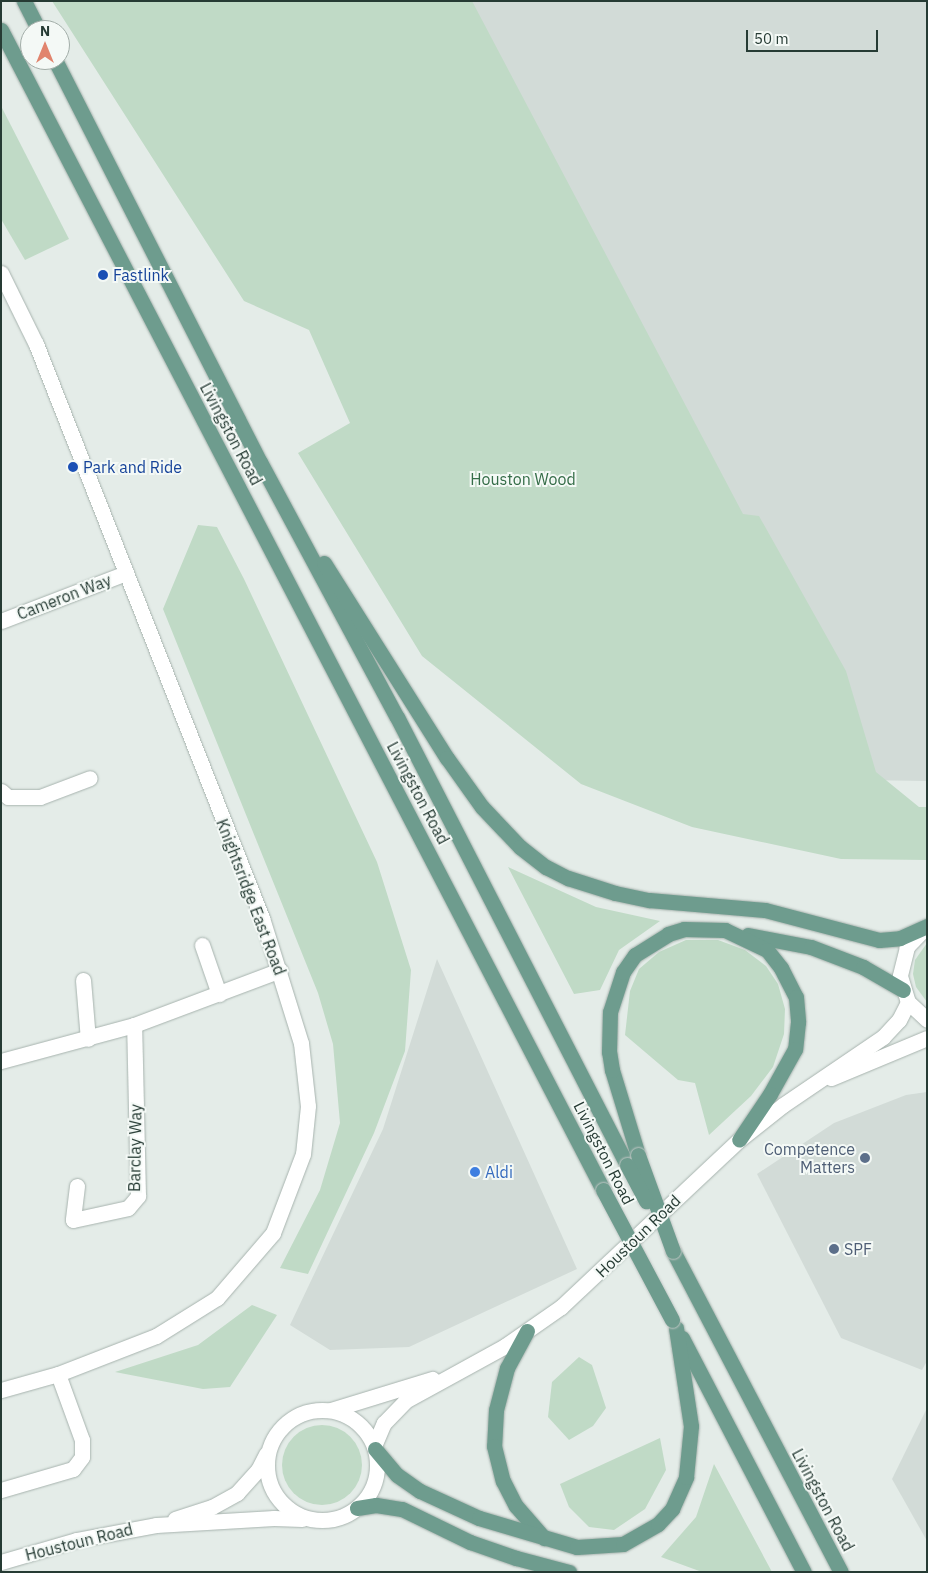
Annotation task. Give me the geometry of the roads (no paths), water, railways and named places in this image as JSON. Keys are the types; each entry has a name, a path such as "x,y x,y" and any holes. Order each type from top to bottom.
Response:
{"main road":[{"path":"24,1 34,20"},
{"name":"Livingston Road","path":"1,30 602,1190 804,1572"},
{"name":"Livingston Road","path":"60,70 260,462 632,1160 672,1251 841,1572"},
{"path":"260,462 447,758 498,826 546,867 590,887 614,893 649,900 765,910 878,940 900,938 927,926"},
{"path":"632,1160 624,1117 608,1052 610,1012 623,972 636,955 651,944 684,928 725,930 811,948 863,967 906,996"},
{"path":"738,1140 770,1094 795,1049 798,1022 796,997 781,968 767,950 740,934"},
{"path":"375,1448 397,1475 420,1491 479,1518 577,1548 623,1544 658,1524 672,1509 686,1477 691,1426 674,1324"},
{"path":"527,1331 507,1368 496,1410 494,1446 503,1482 516,1506 544,1538"},
{"path":"357,1508 376,1505 402,1509 470,1542 569,1572"}],"street":[{"name":"Knightsridge East Road","path":"1,273 36,344 280,970 303,1050 308,1106 303,1154 273,1232 217,1298 156,1336 58,1374 1,1390"},
{"name":"Cameron Way","path":"1,621 126,573"},
{"path":"1,791 8,797 40,797 90,778"},
{"path":"927,926 907,947 902,961 906,996 927,1020"},
{"path":"202,945 219,994"},
{"path":"1,1061 134,1025 280,970"},
{"path":"83,980 88,1039"},
{"name":"Houstoun Road","path":"375,1448 384,1423 405,1401 527,1331 584,1287 738,1140 814,1084 882,1038 899,1020 906,996"},
{"name":"Barclay Way","path":"77,1186 74,1220 128,1208 138,1196 134,1025"},
{"name":"Houstoun Road","path":"814,1084 927,1038"},
{"path":"1,1490 73,1469 82,1457 82,1440 58,1374"},
{"name":"Houstoun Road","path":"331,1410 451,1374"},
{"path":"331,1410 358,1422 375,1448 375,1481 357,1508 330,1520 315,1520 285,1507 274,1494 268,1479 269,1447 276,1433 290,1420 307,1411 331,1410"},
{"name":"Houstoun Road","path":"1,1562 76,1540 156,1525 212,1507 237,1493 258,1470 269,1447"},
{"name":"Houstoun Road","path":"156,1525 274,1518 315,1520"}],"place":[{"name":"Fastlink","path":"103,275"},
{"name":"Park and Ride","path":"73,467"},
{"name":"Competence Matters","path":"865,1158"},
{"name":"Aldi","path":"475,1172"},
{"name":"SPF","path":"834,1249"}],"park label":[{"name":"Houston Wood","path":"523,479"}]}
